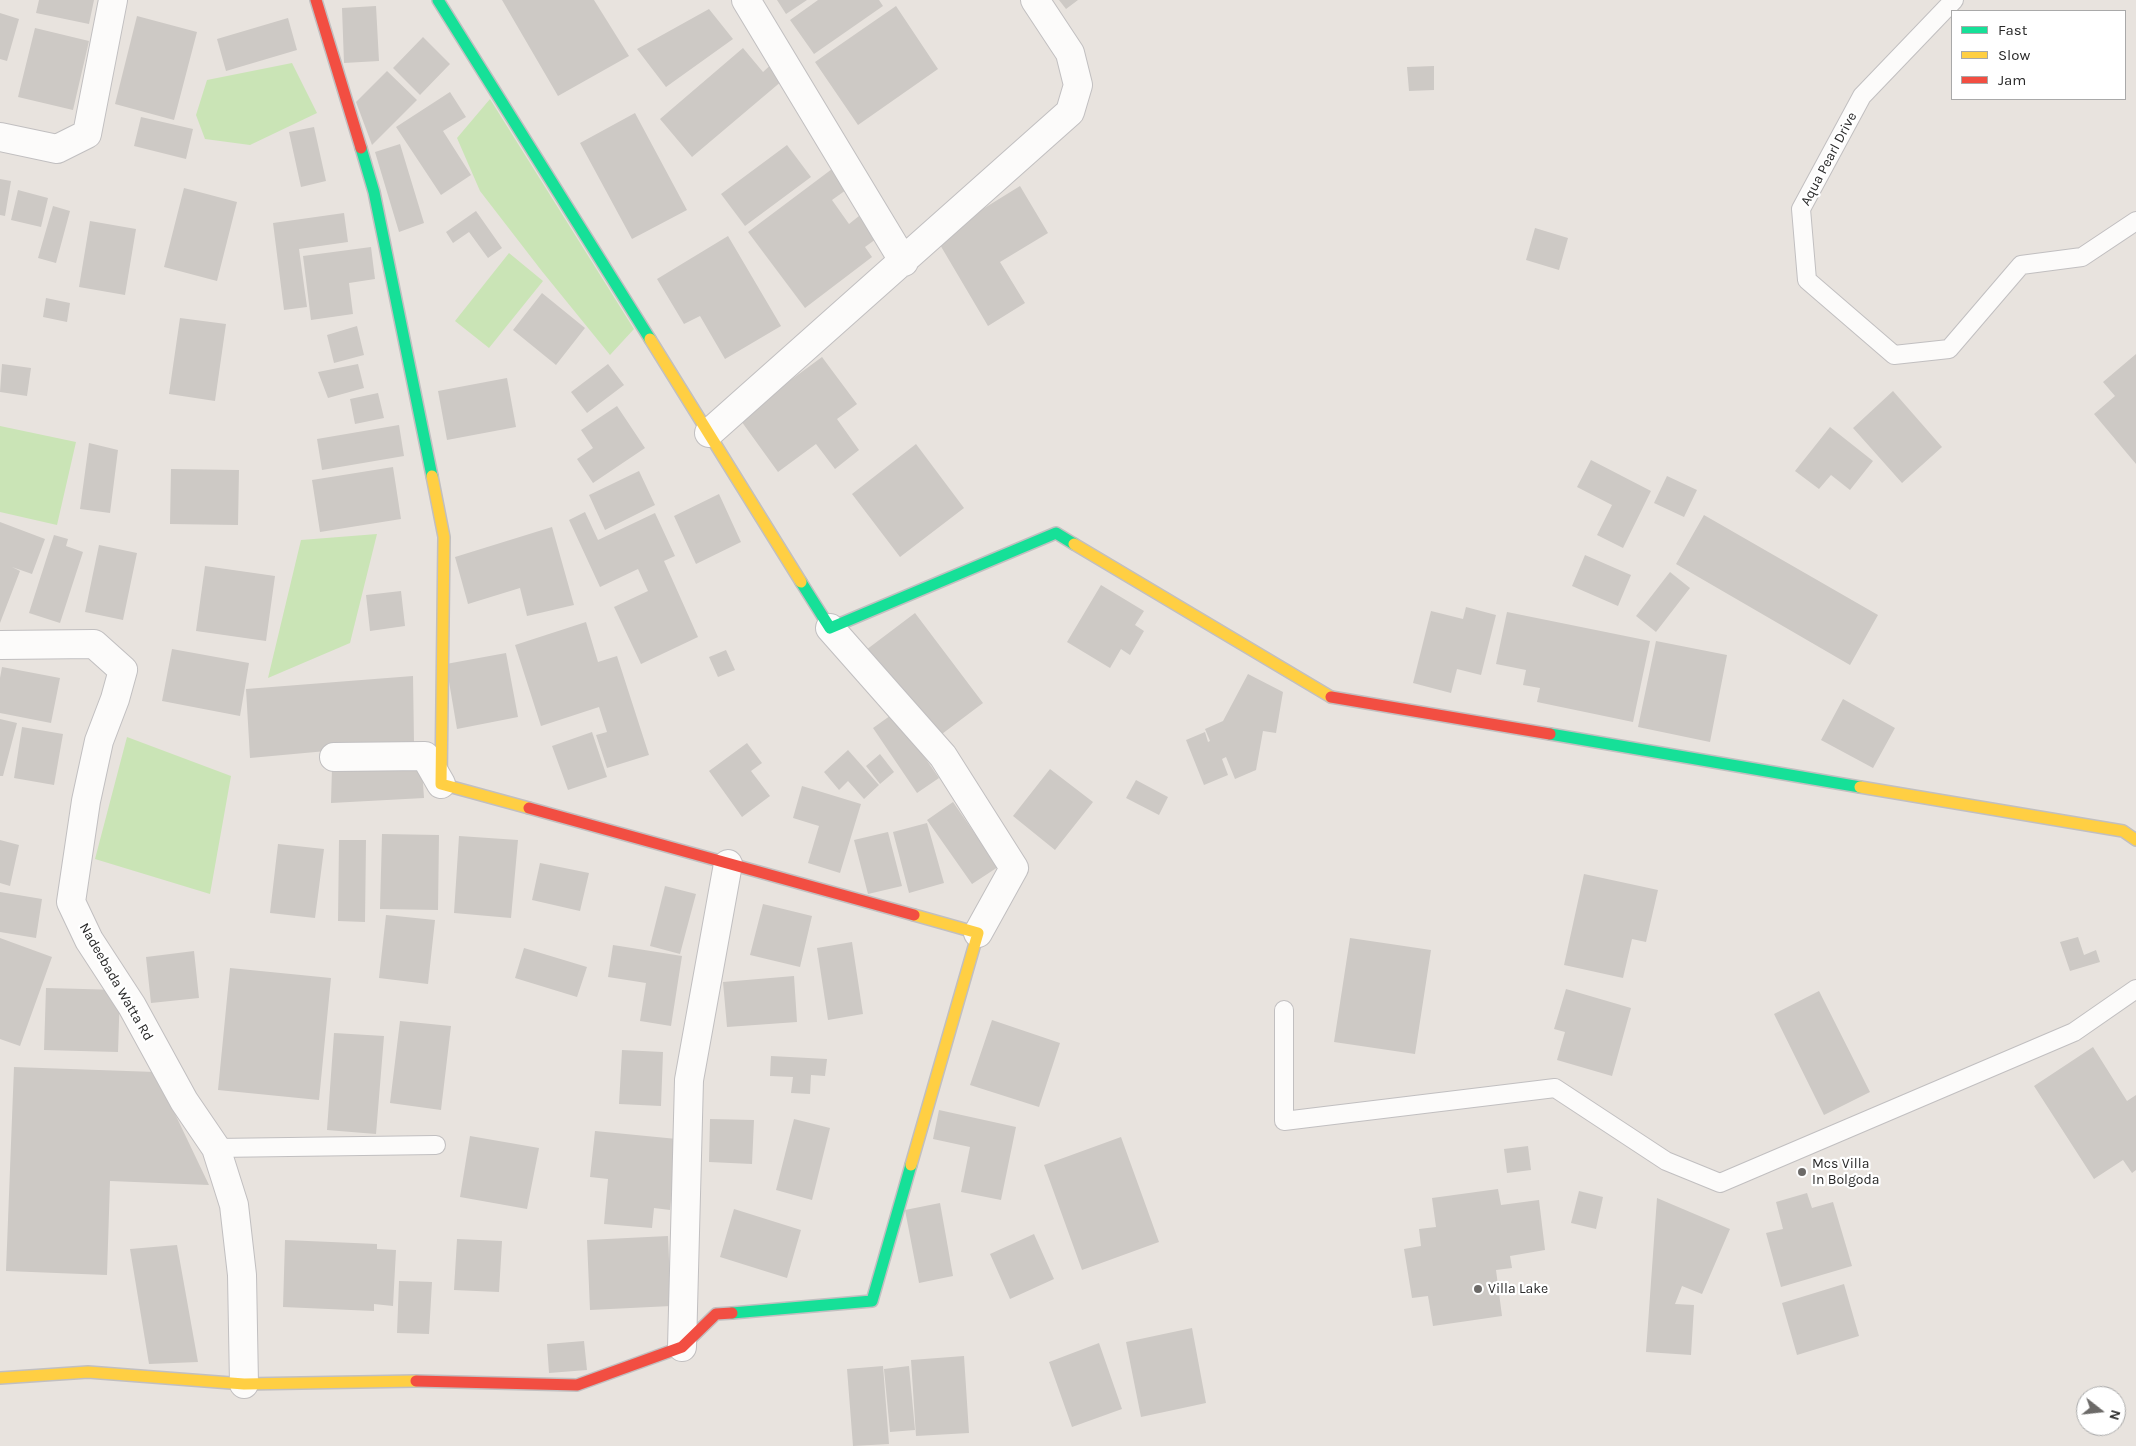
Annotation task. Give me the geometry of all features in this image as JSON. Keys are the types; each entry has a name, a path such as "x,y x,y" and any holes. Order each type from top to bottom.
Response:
{"street":[{"path":"0,137 57,149 87,134 113,0"},
{"path":"316,0 374,192 444,536 441,784"},
{"path":"0,1378 88,1372 244,1384 417,1381 577,1385 682,1347 716,1314 872,1301 978,933 1014,868 942,756 830,628 438,0"},
{"path":"746,0 904,262"},
{"path":"709,433 904,262 1070,112 1078,84 1070,53 1035,0"},
{"path":"830,628 1056,533 1330,697 2123,831 2136,840"},
{"name":"Nadeebada Watta Rd","path":"0,645 94,644 123,670 115,699 99,741 88,792 71,902 89,940 132,1006 184,1101 216,1148 234,1205 242,1275 244,1384"},
{"path":"334,757 426,756 441,784 978,933"},
{"path":"682,1347 689,1080 728,864"}],"lane":[{"name":"Aqua Pearl Drive","path":"1954,0 1862,96 1801,209 1807,280 1894,355 1950,350 2021,265 2082,257 2136,221"},
{"path":"1284,1010 1284,1121 1555,1088 1666,1161 1720,1183 2074,1032 2136,989"},
{"path":"216,1148 436,1145"}],"green space":[{"path":"292,63 317,113 250,145 205,139 196,115 207,80"},
{"path":"490,99 634,329 610,355 480,191 457,138"},
{"path":"509,253 543,281 489,348 455,321"},
{"path":"0,426 76,442 57,525 0,512"},
{"path":"377,534 350,643 268,678 301,540"},
{"path":"127,737 231,776 210,894 95,859"}],"building":[{"path":"39,0 94,0 89,24 36,13"},
{"path":"502,0 594,0 629,56 558,96"},
{"path":"777,0 807,0 786,14"},
{"path":"818,0 879,0 883,6 814,54 790,20"},
{"path":"1059,0 1078,0 1066,9"},
{"path":"376,6 379,61 344,63 342,8"},
{"path":"896,6 938,69 858,125 815,62"},
{"path":"709,9 733,39 666,87 637,49"},
{"path":"0,13 19,19 7,61 0,59"},
{"path":"137,16 197,32 174,120 115,104"},
{"path":"288,18 297,50 226,71 217,39"},
{"path":"35,28 89,41 73,110 18,97"},
{"path":"423,37 450,64 420,95 393,68"},
{"path":"743,48 763,72 776,60 789,75 692,157 660,119"},
{"path":"1434,66 1434,90 1409,91 1407,67"},
{"path":"387,71 417,100 372,145 356,102"},
{"path":"450,92 466,117 443,131 471,175 441,195 396,127"},
{"path":"635,113 687,210 632,239 580,143"},
{"path":"141,117 193,129 186,159 134,146"},
{"path":"314,127 326,181 301,187 289,132"},
{"path":"400,144 424,223 399,232 375,152"},
{"path":"787,145 811,177 745,226 721,194"},
{"path":"832,169 846,190 832,200 849,224 859,216 876,239 865,247 872,257 805,308 748,232"},
{"path":"0,179 11,181 5,216 0,215"},
{"path":"1020,186 1048,233 1000,262 1025,303 988,326 936,238"},
{"path":"184,188 237,202 217,281 164,267"},
{"path":"18,190 48,198 41,227 11,220"},
{"path":"53,206 70,211 56,263 38,258"},
{"path":"476,211 502,248 488,258 469,232 453,243 446,232"},
{"path":"344,213 348,242 299,249 307,307 284,310 273,223"},
{"path":"90,221 136,229 125,295 79,287"},
{"path":"1535,228 1568,238 1559,270 1526,260"},
{"path":"728,236 781,326 725,359 700,316 684,324 657,279"},
{"path":"371,247 375,279 349,283 353,314 311,320 303,256"},
{"path":"542,293 585,328 556,365 513,330"},
{"path":"46,298 70,303 67,322 43,317"},
{"path":"180,318 226,324 215,401 169,394"},
{"path":"357,326 364,355 334,363 327,335"},
{"path":"2136,354 2136,464 2094,414 2115,396 2103,382"},
{"path":"822,357 857,404 837,419 859,450 835,469 816,444 778,472 739,418"},
{"path":"2,364 31,368 27,396 0,392"},
{"path":"358,364 364,388 328,398 318,372"},
{"path":"608,364 624,385 587,413 571,392"},
{"path":"507,378 516,427 447,440 438,391"},
{"path":"1893,391 1942,447 1902,483 1853,428"},
{"path":"378,393 384,418 355,424 350,399"},
{"path":"617,406 645,448 593,483 577,459 593,448 581,430"},
{"path":"399,425 404,456 322,470 317,439"},
{"path":"1830,427 1873,461 1850,490 1831,475 1819,489 1795,471"},
{"path":"89,443 118,450 110,513 80,509"},
{"path":"916,444 964,508 900,557 852,494"},
{"path":"1591,460 1651,491 1623,548 1597,535 1612,505 1577,487"},
{"path":"393,467 401,519 320,532 312,480"},
{"path":"171,469 239,470 238,525 170,524"},
{"path":"639,471 655,505 605,530 589,495"},
{"path":"1667,476 1697,490 1684,517 1654,503"},
{"path":"719,494 741,542 696,564 674,516"},
{"path":"585,512 598,540 655,513 675,556 664,561 698,637 641,664 614,607 648,591 638,569 600,587 569,520"},
{"path":"1704,515 1878,615 1850,665 1676,564"},
{"path":"0,522 45,539 32,574 12,567 20,571 0,623"},
{"path":"552,527 574,605 527,616 520,588 468,604 455,557"},
{"path":"54,535 68,539 66,546 83,552 60,623 29,613"},
{"path":"99,545 137,553 123,620 85,612"},
{"path":"1585,555 1631,575 1618,606 1572,586"},
{"path":"205,566 275,576 266,641 196,631"},
{"path":"1670,572 1690,588 1656,632 1636,616"},
{"path":"1101,585 1144,611 1135,625 1144,631 1130,655 1121,649 1110,668 1067,642"},
{"path":"401,591 405,626 370,631 366,595"},
{"path":"1466,607 1496,615 1481,675 1457,669 1451,693 1413,683 1431,611 1463,619"},
{"path":"1507,612 1650,641 1633,722 1537,702 1540,688 1523,685 1526,670 1496,664"},
{"path":"915,613 983,703 934,740 866,650"},
{"path":"586,622 598,662 617,656 649,755 607,768 596,735 607,732 599,707 541,726 515,645"},
{"path":"1656,641 1727,655 1710,742 1638,727"},
{"path":"172,649 249,663 240,716 162,701"},
{"path":"726,650 735,670 718,677 709,657"},
{"path":"506,653 518,717 457,729 446,664"},
{"path":"2,667 60,678 51,723 0,713 0,678"},
{"path":"1248,674 1283,692 1276,733 1263,731 1256,770 1235,779 1226,757 1222,759 1228,775 1204,785 1186,740 1205,732 1208,742 1210,741 1205,729 1223,721"},
{"path":"413,676 414,743 250,758 246,689"},
{"path":"1843,699 1895,728 1873,768 1821,740"},
{"path":"894,713 939,778 917,793 873,728"},
{"path":"0,719 17,723 3,776 0,776"},
{"path":"22,727 63,734 54,785 14,778"},
{"path":"592,732 607,777 568,790 552,746"},
{"path":"747,743 762,763 751,771 770,796 742,817 709,771"},
{"path":"848,750 879,785 864,799 848,781 839,790 824,772"},
{"path":"880,754 894,772 880,784 866,766"},
{"path":"332,768 422,769 424,798 331,803"},
{"path":"1050,769 1093,802 1055,850 1013,816"},
{"path":"1136,780 1168,797 1159,815 1126,798"},
{"path":"802,786 861,804 840,873 808,863 819,826 793,818"},
{"path":"953,802 998,867 972,884 927,820"},
{"path":"927,823 944,883 909,893 893,832"},
{"path":"888,832 902,886 868,894 854,840"},
{"path":"382,834 439,835 438,910 380,909"},
{"path":"459,836 518,840 511,918 454,913"},
{"path":"0,840 19,845 10,886 0,883"},
{"path":"339,840 366,840 365,922 338,921"},
{"path":"278,844 324,849 315,918 270,913"},
{"path":"540,863 589,873 580,911 532,900"},
{"path":"1584,874 1658,890 1646,942 1632,939 1623,978 1564,965"},
{"path":"665,886 696,894 680,954 650,946"},
{"path":"0,892 42,899 36,938 0,932"},
{"path":"763,904 812,916 800,967 750,955"},
{"path":"386,915 435,920 428,984 379,978"},
{"path":"2078,937 2084,955 2096,950 2100,962 2070,971 2060,942"},
{"path":"0,938 52,957 20,1046 0,1039"},
{"path":"1350,938 1431,950 1415,1054 1334,1042"},
{"path":"852,942 863,1014 828,1020 817,948"},
{"path":"613,945 682,956 671,1026 640,1021 646,983 608,977"},
{"path":"524,948 587,967 577,997 515,978"},
{"path":"194,951 199,998 151,1003 146,957"},
{"path":"230,968 331,978 319,1100 218,1090"},
{"path":"794,976 797,1022 727,1027 723,982"},
{"path":"46,988 120,990 118,1052 44,1050"},
{"path":"1566,989 1631,1008 1612,1076 1557,1060 1565,1032 1554,1029"},
{"path":"1819,991 1870,1092 1824,1115 1774,1014"},
{"path":"992,1020 1060,1043 1039,1107 970,1085"},
{"path":"400,1021 451,1026 441,1110 390,1103"},
{"path":"334,1033 384,1036 376,1134 327,1130"},
{"path":"2093,1047 2127,1101 2136,1095 2136,1170 2132,1173 2123,1160 2094,1179 2034,1086"},
{"path":"622,1050 663,1052 661,1106 619,1104"},
{"path":"771,1056 827,1059 825,1076 811,1075 810,1094 791,1093 793,1077 770,1076"},
{"path":"14,1067 155,1072 209,1185 110,1181 107,1275 6,1271"},
{"path":"939,1110 1016,1127 1001,1200 961,1192 970,1147 933,1139"},
{"path":"710,1119 754,1120 752,1164 709,1162"},
{"path":"794,1119 830,1128 812,1200 776,1190"},
{"path":"595,1131 677,1139 670,1210 654,1208 652,1228 604,1224 608,1179 590,1177"},
{"path":"470,1136 539,1148 527,1209 460,1197"},
{"path":"1121,1137 1159,1242 1082,1270 1044,1165"},
{"path":"1528,1146 1531,1170 1507,1173 1504,1149"},
{"path":"1498,1189 1501,1205 1539,1200 1545,1250 1510,1256 1512,1268 1496,1270 1502,1316 1433,1326 1428,1296 1412,1298 1404,1249 1421,1246 1419,1229 1436,1227 1432,1198"},
{"path":"1579,1191 1603,1197 1596,1229 1571,1223"},
{"path":"1807,1193 1812,1208 1833,1202 1852,1266 1781,1287 1766,1233 1783,1229 1776,1202"},
{"path":"1657,1198 1730,1229 1702,1294 1682,1286 1675,1304 1694,1305 1691,1355 1646,1352"},
{"path":"940,1203 953,1276 919,1283 905,1210"},
{"path":"734,1209 801,1230 787,1278 720,1257"},
{"path":"1034,1234 1054,1279 1010,1299 990,1254"},
{"path":"668,1236 671,1306 590,1310 587,1240"},
{"path":"457,1239 502,1241 499,1292 454,1290"},
{"path":"285,1240 377,1244 377,1249 396,1250 393,1306 374,1304 374,1311 283,1307"},
{"path":"177,1245 198,1362 149,1364 130,1249"},
{"path":"399,1281 432,1282 429,1334 397,1333"},
{"path":"1844,1284 1859,1336 1797,1355 1782,1303"},
{"path":"1192,1328 1206,1403 1141,1417 1126,1342"},
{"path":"584,1341 587,1370 549,1373 547,1344"},
{"path":"1099,1343 1122,1409 1072,1427 1049,1362"},
{"path":"964,1356 969,1433 916,1436 911,1360"},
{"path":"883,1366 889,1444 853,1446 847,1369"},
{"path":"909,1366 915,1430 890,1432 884,1369"}],"traffic: fast":[{"path":"438,0 650,339"},
{"path":"361,148 374,192 432,476"},
{"path":"801,582 830,628 1056,533 1074,544"},
{"path":"1550,734 1860,787"},
{"path":"732,1313 872,1301 911,1165"}],"traffic: slow":[{"path":"650,339 801,582"},
{"path":"432,476 444,537 441,784 529,808"},
{"path":"1074,544 1331,697"},
{"path":"1860,787 2123,831 2136,840"},
{"path":"911,1165 978,933 914,915"},
{"path":"0,1378 88,1372 244,1384 416,1381"}],"traffic: jam":[{"path":"316,0 361,148"},
{"path":"1331,697 1550,734"},
{"path":"529,808 914,915"},
{"path":"416,1381 577,1385 682,1347 716,1314 732,1313"}],"place":[{"name":"Mcs Villa In Bolgoda","path":"1802,1172"},
{"name":"Villa Lake","path":"1478,1289"}]}
